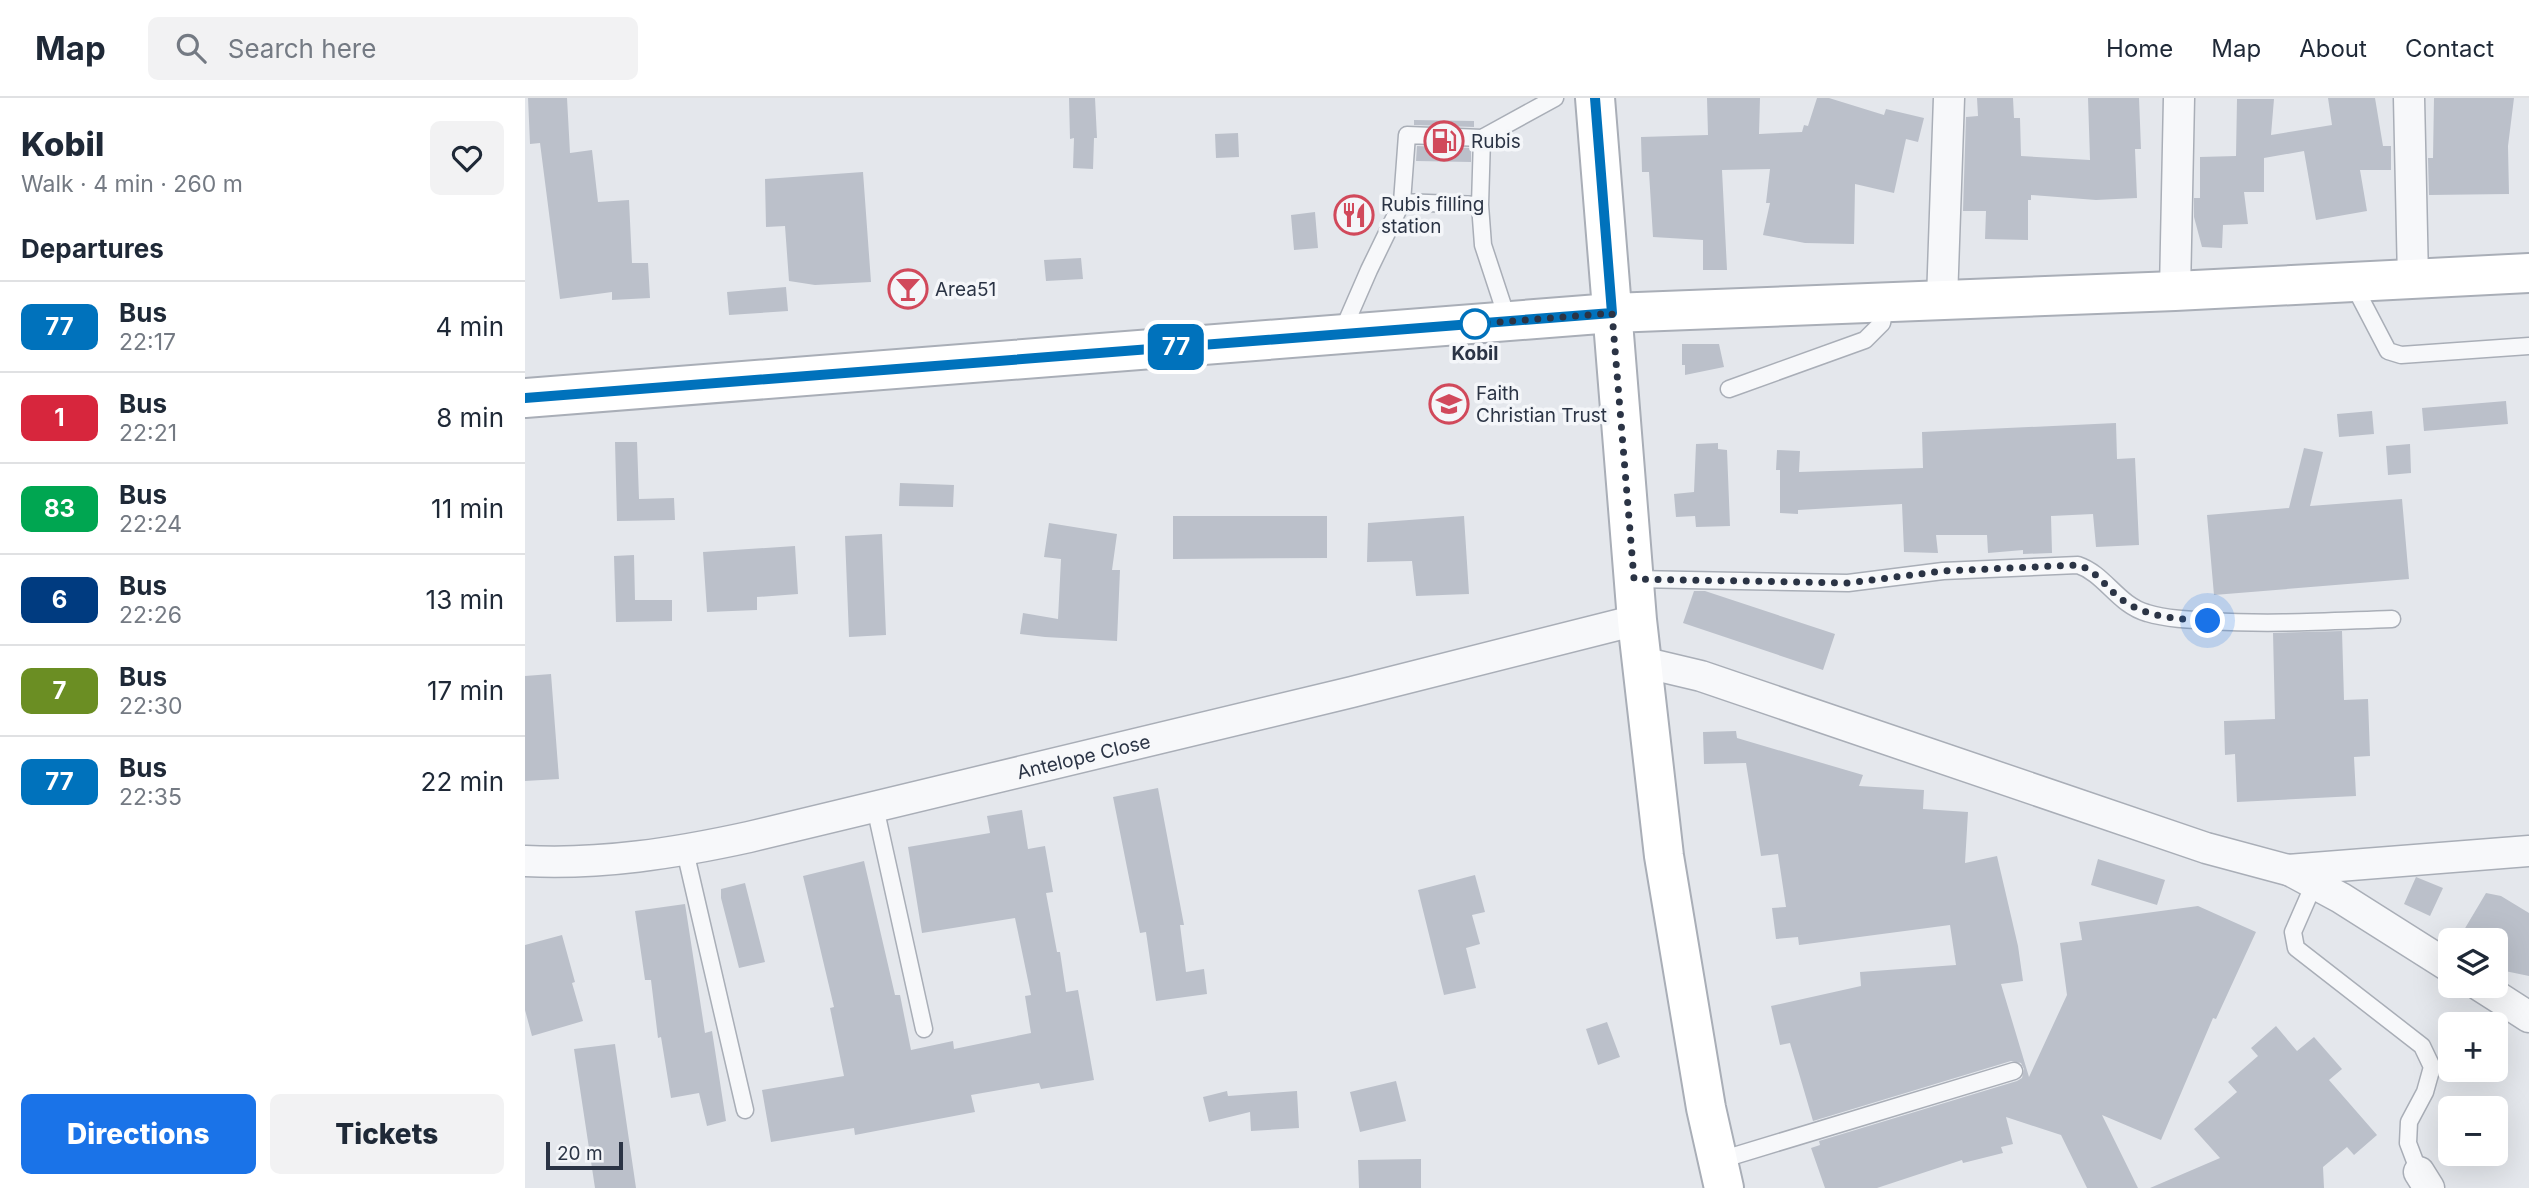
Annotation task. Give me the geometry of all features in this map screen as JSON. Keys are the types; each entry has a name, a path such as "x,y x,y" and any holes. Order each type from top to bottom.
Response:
{"main road":[{"path":"1595,98 1637,620 1664,856 1678,951 1721,1174"},
{"path":"525,398 1612,313 2529,273"}],"street":[{"path":"1942,300 1949,98"},
{"path":"2175,290 2179,98"},
{"path":"2409,98 2413,278"},
{"name":"Antelope Close","path":"525,861 605,859 685,851 1352,692 1637,620"},
{"path":"1642,662 1701,676 2206,848 2301,877 2341,898 2438,959"},
{"path":"2301,877 2529,851"},
{"path":"2499,998 2529,1017"}],"lane":[{"path":"1341,334 1402,202 1407,135 1482,138 1555,98"},
{"path":"1482,138 1480,205 1483,246 1508,321"},
{"path":"1402,202 1480,205"},
{"path":"2352,282 2388,351 2401,355 2529,346"},
{"path":"1729,389 1865,340 1882,323 1885,303"},
{"path":"1634,579 1848,583 1943,571 2078,565 2091,569 2108,588 2145,613 2255,624 2392,618"},
{"path":"875,807 924,1029"},
{"path":"685,851 745,1110"},
{"path":"2301,877 2293,932 2296,948 2422,1046 2432,1067 2425,1093 2409,1122 2408,1143 2424,1180"},
{"path":"1721,1174 2014,1070"}],"building":[{"path":"528,98 567,98 570,153 592,150 598,202 629,200 632,263 648,263 650,298 612,300 612,292 560,299 540,143 530,144"},
{"path":"1069,98 1095,98 1097,138 1094,138 1093,169 1073,168 1074,138 1070,139"},
{"path":"1707,98 1760,98 1759,134 1802,132 1804,125 1808,126 1817,98 1829,98 1884,115 1886,109 1924,118 1918,142 1906,139 1894,193 1855,184 1854,244 1805,243 1763,235 1770,203 1766,203 1770,169 1722,170 1727,270 1703,270 1703,240 1653,237 1649,172 1642,172 1641,137 1708,135"},
{"path":"1977,98 2013,98 2014,118 2020,118 2021,156 2090,160 2088,98 2139,98 2141,149 2135,149 2137,198 2096,200 2031,195 2031,200 2028,200 2028,240 1985,239 1986,211 1963,211 1966,117 1978,116"},
{"path":"2328,98 2375,98 2383,146 2391,146 2391,170 2360,170 2367,211 2316,220 2304,151 2264,158 2264,192 2244,192 2248,224 2223,225 2222,248 2202,247 2194,217 2194,198 2200,198 2200,157 2236,156 2237,99 2274,99 2271,135 2332,125"},
{"path":"2434,98 2514,98 2508,146 2509,194 2429,195 2428,158 2433,158"},
{"path":"1414,120 1474,121 1474,127 1414,125"},
{"path":"1238,133 1239,157 1216,158 1215,134"},
{"path":"1417,146 1471,148 1471,162 1416,161"},
{"path":"863,172 871,282 815,285 789,281 785,226 766,227 765,179"},
{"path":"1315,212 1318,248 1294,250 1291,215"},
{"path":"1081,258 1083,279 1046,281 1044,260"},
{"path":"786,287 788,311 729,315 727,292"},
{"path":"1682,344 1719,344 1724,367 1685,375"},
{"path":"2506,401 2508,424 2424,431 2422,408"},
{"path":"2372,411 2374,434 2339,437 2337,414"},
{"path":"2116,423 2117,459 2135,458 2139,545 2096,547 2093,514 2051,516 2052,553 2023,554 2023,550 1988,553 1987,535 1936,535 1938,553 1904,552 1902,504 1798,510 1798,514 1780,513 1777,450 1800,451 1799,472 1923,468 1922,432"},
{"path":"615,442 637,442 639,499 674,498 675,520 617,521"},
{"path":"1718,443 1718,449 1727,450 1730,526 1696,527 1695,516 1676,517 1674,494 1694,492 1696,444"},
{"path":"2410,444 2411,473 2388,475 2386,446"},
{"path":"2304,448 2323,452 2310,506 2402,499 2409,579 2214,595 2207,515 2289,508"},
{"path":"900,483 954,485 953,507 899,506"},
{"path":"1173,516 1327,516 1327,558 1173,559"},
{"path":"1464,516 1469,594 1416,596 1412,561 1367,562 1368,523"},
{"path":"1049,523 1117,534 1112,570 1120,570 1117,641 1020,634 1023,613 1058,619 1061,559 1044,557"},
{"path":"882,534 886,635 849,637 845,536"},
{"path":"795,546 798,594 757,597 757,610 707,612 703,552"},
{"path":"634,555 635,600 672,600 672,621 616,622 614,556"},
{"path":"1694,591 1705,591 1835,634 1823,670 1683,623"},
{"path":"2342,631 2344,700 2368,699 2370,756 2354,757 2356,796 2237,802 2235,754 2225,755 2224,721 2275,719 2273,633"},
{"path":"551,674 559,779 525,781 525,676"},
{"path":"1736,731 1737,738 1863,775 1859,786 1924,790 1923,809 1968,812 1965,863 1997,856 2018,946 2023,981 2001,984 2029,1077 2067,995 2060,943 2082,940 2079,922 2198,906 2256,932 2216,1019 2213,1018 2161,1140 2102,1115 2138,1188 2087,1188 2061,1135 2006,1117 2013,1144 2001,1147 2003,1153 1963,1163 1962,1160 1877,1188 1825,1188 1811,1148 1820,1145 1819,1141 2017,1081 2022,1078 2024,1069 2021,1063 2011,1061 1813,1121 1790,1043 1780,1045 1771,1006 1861,986 1860,972 1956,965 1950,925 1799,945 1798,937 1776,939 1772,908 1786,907 1778,854 1761,856 1746,763 1704,764 1703,732"},
{"path":"1158,788 1184,925 1180,925 1186,972 1204,969 1207,994 1156,1001 1146,932 1140,933 1113,797"},
{"path":"1022,810 1028,849 1045,846 1053,892 1046,893 1057,952 1060,952 1066,992 1078,990 1094,1080 1041,1089 1039,1083 971,1095 975,1112 855,1135 854,1128 771,1142 762,1090 844,1076 830,1008 834,1007 803,876 864,861 895,995 900,995 911,1050 953,1041 954,1049 1031,1033 1025,996 1031,995 1015,918 922,933 908,847 990,833 987,816"},
{"path":"2098,859 2165,880 2157,905 2091,885"},
{"path":"1475,875 1485,912 1472,915 1480,944 1466,948 1476,988 1444,995 1418,890"},
{"path":"2416,877 2443,888 2430,916 2404,904"},
{"path":"745,883 765,962 739,968 721,889"},
{"path":"2486,893 2501,896 2529,913 2529,976 2508,972 2508,928 2465,928"},
{"path":"685,904 705,1033 712,1031 726,1121 707,1126 699,1093 671,1098 661,1037 658,1038 651,980 645,980 635,911"},
{"path":"562,935 583,1021 532,1036 525,1010 525,945"},
{"path":"1607,1022 1620,1057 1598,1065 1586,1029"},
{"path":"2276,1026 2297,1051 2314,1037 2342,1069 2329,1080 2377,1135 2354,1155 2347,1147 2323,1167 2324,1188 2150,1188 2220,1158 2194,1129 2237,1092 2228,1082 2258,1056 2251,1048"},
{"path":"615,1044 636,1188 595,1188 574,1049"},
{"path":"1396,1081 1406,1121 1360,1132 1350,1092"},
{"path":"1227,1091 1228,1096 1297,1091 1299,1128 1251,1131 1250,1112 1209,1122 1203,1097"},
{"path":"1421,1159 1421,1188 1359,1188 1358,1160"}],"bus line":[{"name":"77","path":"525,398 1612,313 1595,98"}],"place":[{"name":"Rubis","path":"1444,141"},
{"name":"Rubis filling station","path":"1354,215"},
{"name":"Area51","path":"908,289"},
{"name":"Kobil","path":"1475,324"},
{"name":"Faith Christian Trust","path":"1449,404"}],"route":[{"path":"1475,324 1612,313 1634,579 1848,583 1943,571 2078,565 2091,569 2108,588 2145,613 2208,621"}]}
